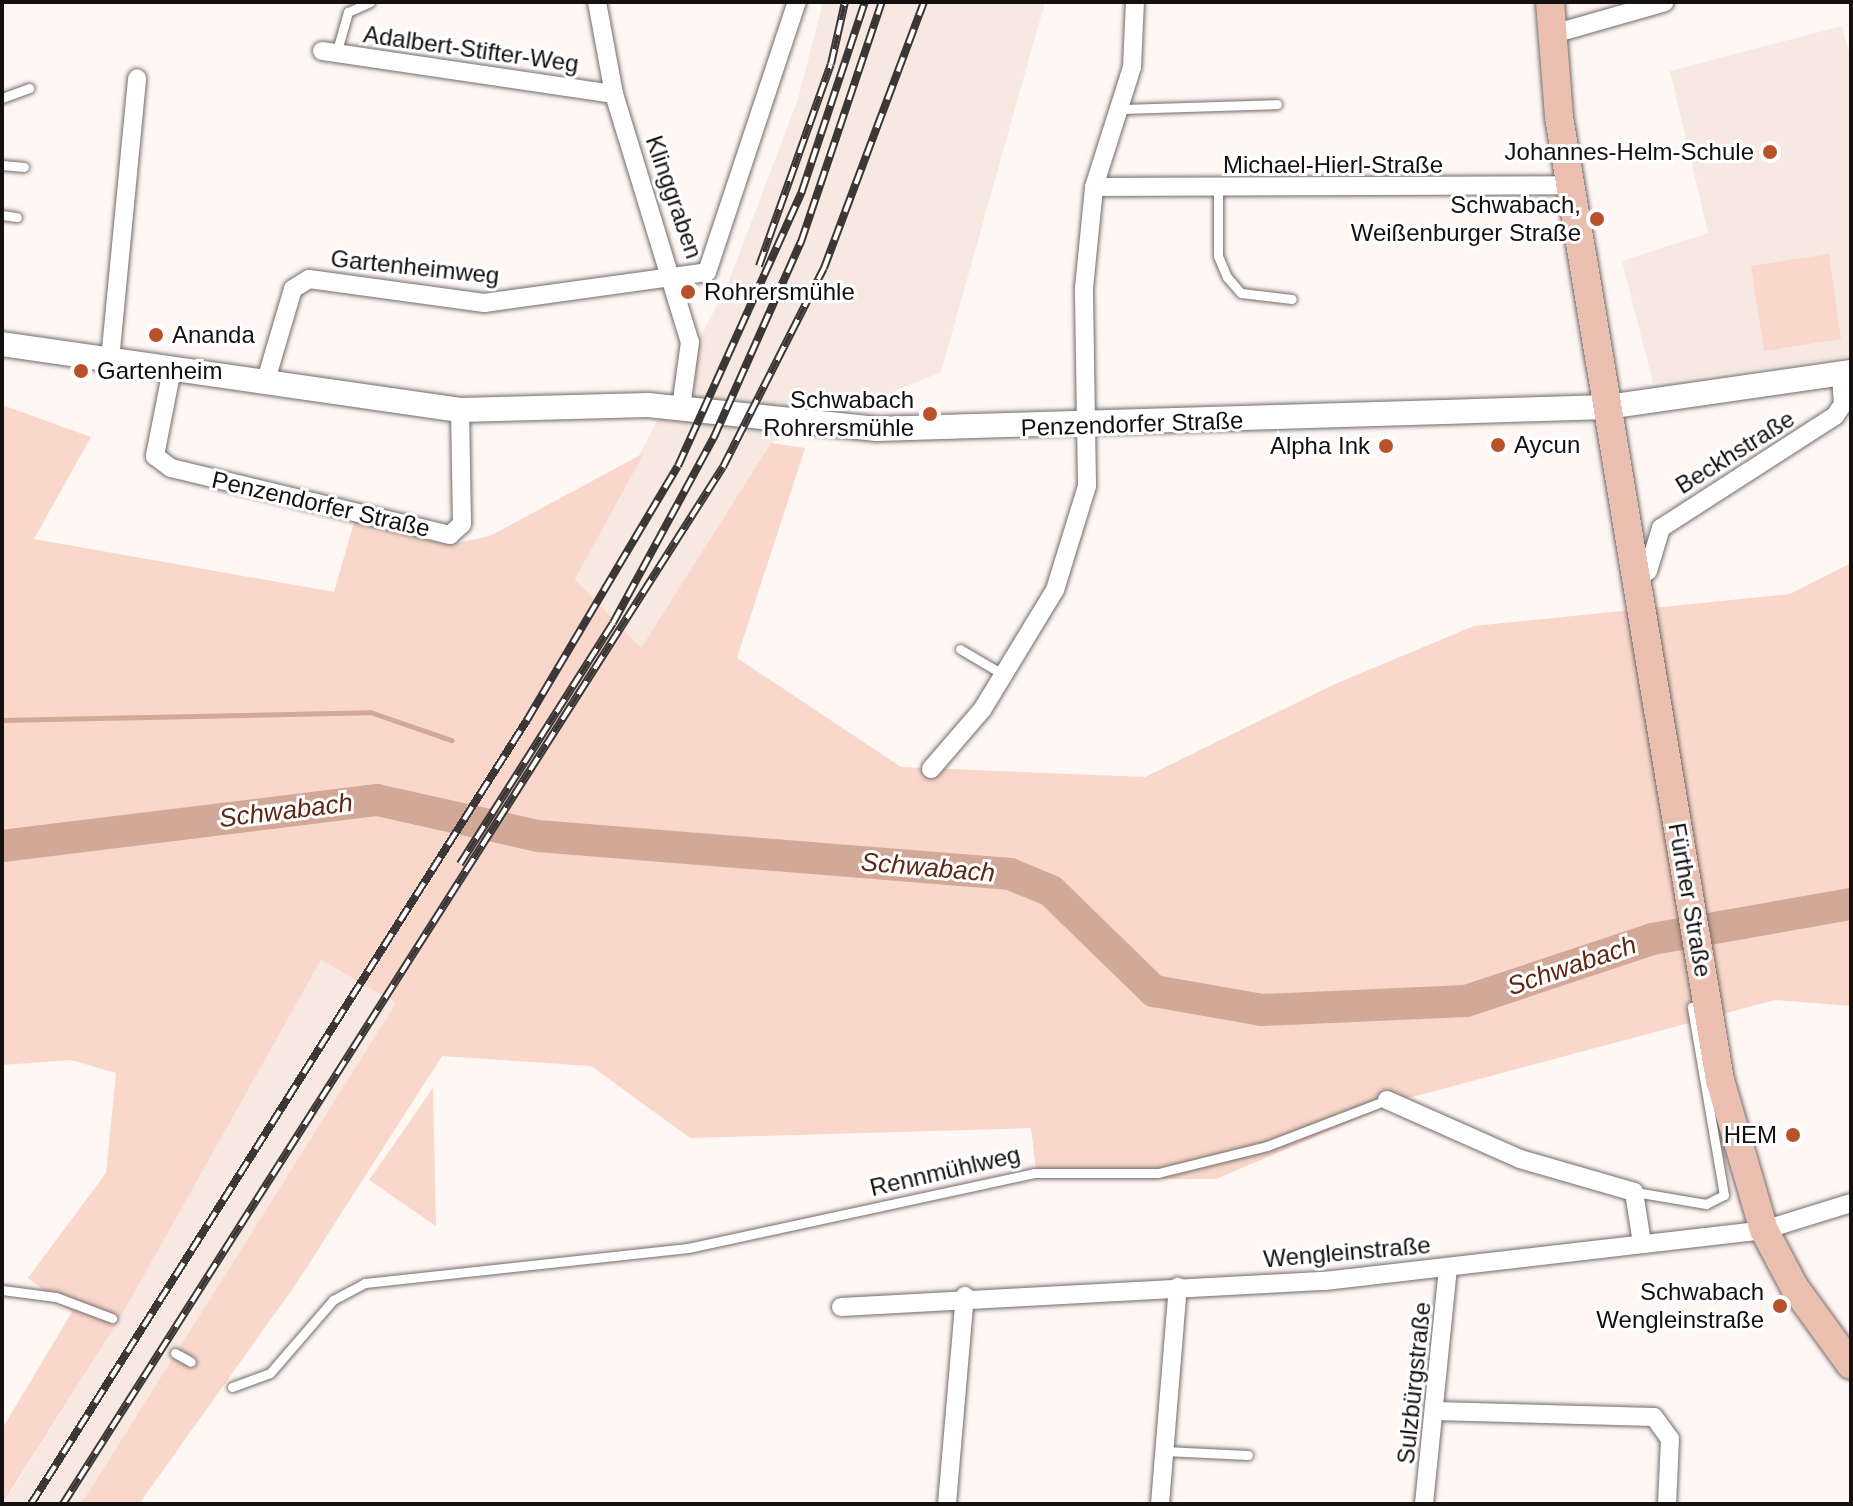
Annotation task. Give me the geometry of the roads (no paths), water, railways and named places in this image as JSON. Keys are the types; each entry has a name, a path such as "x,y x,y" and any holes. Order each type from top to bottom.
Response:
{"main road":[{"name":"Fürther Straße","path":"1550,2 1570,185 1720,1080 1764,1230 1795,1288 1851,1365"},
{"name":"Penzendorfer Straße","path":"2,344 460,410 681,408 844,429 1088,426 1608,407 1846,373"}],"street":[{"name":"Klinggraben","path":"597,2 614,94 677,281 692,364 681,408"},
{"name":"Gartenheimweg","path":"266,380 293,289 309,279 484,303 677,281 716,264 797,2"},
{"path":"931,769 1004,675 1064,567 1087,486 1084,288 1094,187 1132,67 1135,2"},
{"path":"1553,34 1665,2"},
{"name":"Adalbert-Stifter-Weg","path":"329,52 614,94"},
{"path":"110,360 137,78"},
{"name":"Michael-Hierl-Straße","path":"1094,187 1570,185"},
{"name":"Penzendorfer Straße","path":"172,369 155,456 171,468 450,535 462,524 460,410"},
{"name":"Beckhstraße","path":"1648,571 1661,528 1835,416 1843,404 1846,373"},
{"name":"Rennmühlweg","path":"1387,1100 1520,1159 1634,1192"},
{"path":"1634,1192 1642,1243"},
{"name":"Wengleinstraße","path":"841,1307 965,1296 1178,1287 1448,1268 1764,1230 1851,1203"},
{"name":"Sulzbürgstraße","path":"1424,1504 1448,1268"},
{"path":"1160,1504 1178,1287"},
{"path":"947,1504 965,1296"},
{"path":"1435,1411 1654,1417 1670,1439 1667,1504"}],"lane":[{"path":"329,52 348,12 370,2"},
{"path":"2,98 29,88"},
{"path":"1119,109 1277,104"},
{"path":"2,165 24,167"},
{"path":"1218,188 1218,256 1227,277 1241,293 1292,299"},
{"path":"2,215 17,217"},
{"path":"960,649 1004,675"},
{"path":"1634,1192 1706,1204 1724,1195 1692,1007"},
{"name":"Rennmühlweg","path":"232,1387 270,1373 333,1300 365,1283 688,1248 1034,1173 1158,1173 1267,1146 1387,1100"},
{"path":"2,1290 56,1297 112,1318"},
{"path":"175,1353 191,1362"},
{"path":"1164,1451 1248,1455"}],"waterway":[{"path":"2,720 370,712 451,740"},
{"name":"Schwabach","path":"2,846 377,800 538,836 1010,874 1051,891 1154,991 1262,1010 1466,1001 1652,939 1851,904"}],"railway":[{"path":"759,266 831,64 845,2"},
{"path":"31,1504 527,720 678,466 802,191 865,2"},
{"path":"460,864 613,623 714,437 801,242 882,2"},
{"path":"63,1504 723,467 824,268 924,2"}],"place":[{"name":"Johannes-Helm-Schule","path":"1770,152"},
{"name":"Schwabach, Weißenburger Straße","path":"1597,219"},
{"name":"Rohrersmühle","path":"688,292"},
{"name":"Ananda","path":"156,335"},
{"name":"Gartenheim","path":"81,371"},
{"name":"Schwabach Rohrersmühle","path":"930,414"},
{"name":"Aycun","path":"1498,445"},
{"name":"Alpha Ink","path":"1386,446"},
{"name":"HEM","path":"1793,1135"},
{"name":"Schwabach Wengleinstraße","path":"1780,1306"}]}
